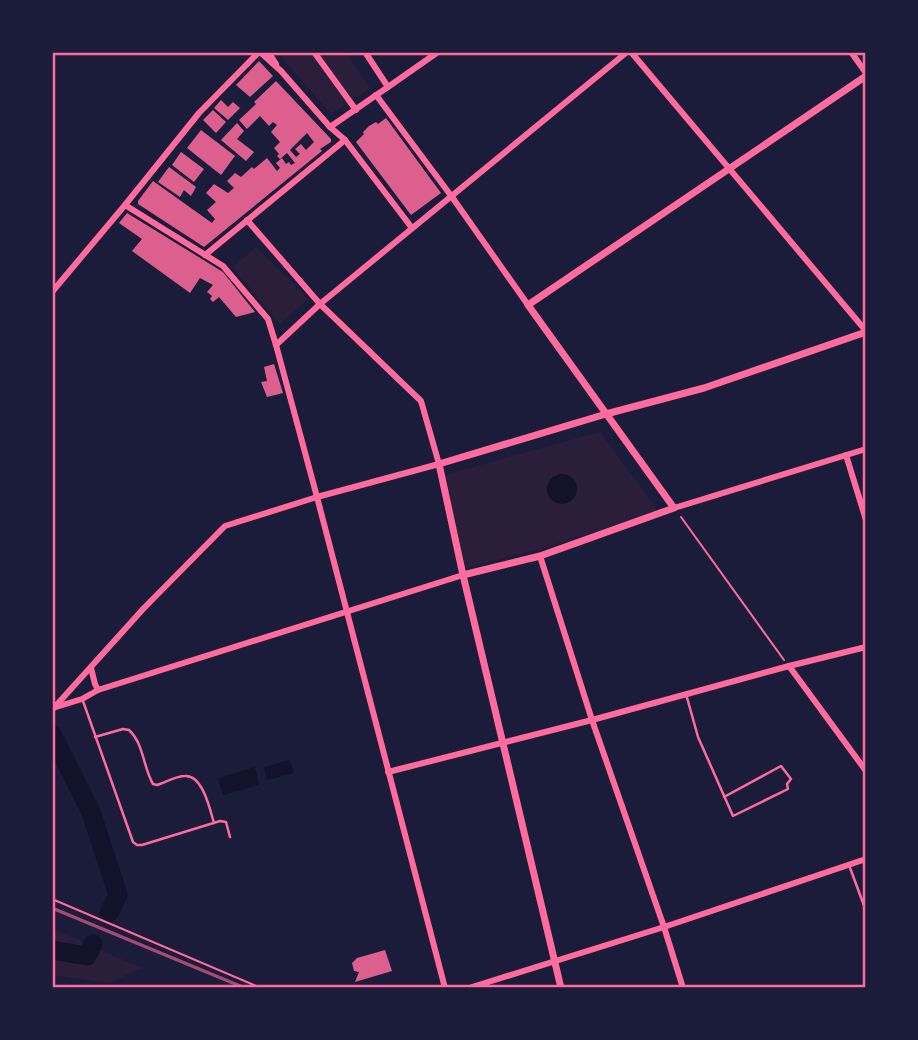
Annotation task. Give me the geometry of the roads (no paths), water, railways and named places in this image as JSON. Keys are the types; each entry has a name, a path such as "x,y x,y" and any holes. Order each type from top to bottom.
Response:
{"street":[{"path":"52,292 199,113 260,52 281,71 330,127 345,139 412,228"},
{"path":"268,52 281,71"},
{"path":"314,52 356,110"},
{"path":"365,52 388,87"},
{"path":"330,127 438,52"},
{"path":"54,709 144,608 225,526 317,497 704,388 866,332 629,52 320,303 276,345"},
{"path":"528,305 866,74 851,52"},
{"path":"376,95 674,508"},
{"path":"205,256 345,139"},
{"path":"125,205 223,266 268,319 445,988"},
{"path":"247,220 320,303 421,401 439,464 561,988"},
{"path":"54,709 98,690 346,610 463,575 540,556 674,508 866,449"},
{"path":"846,455 866,520"},
{"path":"540,556 592,720 683,988"},
{"path":"388,772 866,647"},
{"path":"789,666 866,771"},
{"path":"91,668 98,690"},
{"path":"81,680 82,699"},
{"path":"469,988 664,927 866,859"}],"lane":[{"path":"685,694 698,737 724,797 733,816 788,789 787,784 791,779 781,766 724,797"},
{"path":"82,699 133,842 142,845 220,821 226,822 230,837"},
{"path":"95,737 129,730 138,742 153,784 185,776 196,779 214,823"},
{"path":"849,865 866,911"}],"waterway":[{"path":"52,734 91,812 118,895 109,913"},
{"path":"52,950 87,956 93,944"}],"railway":[{"path":"52,908 245,988"}]}
